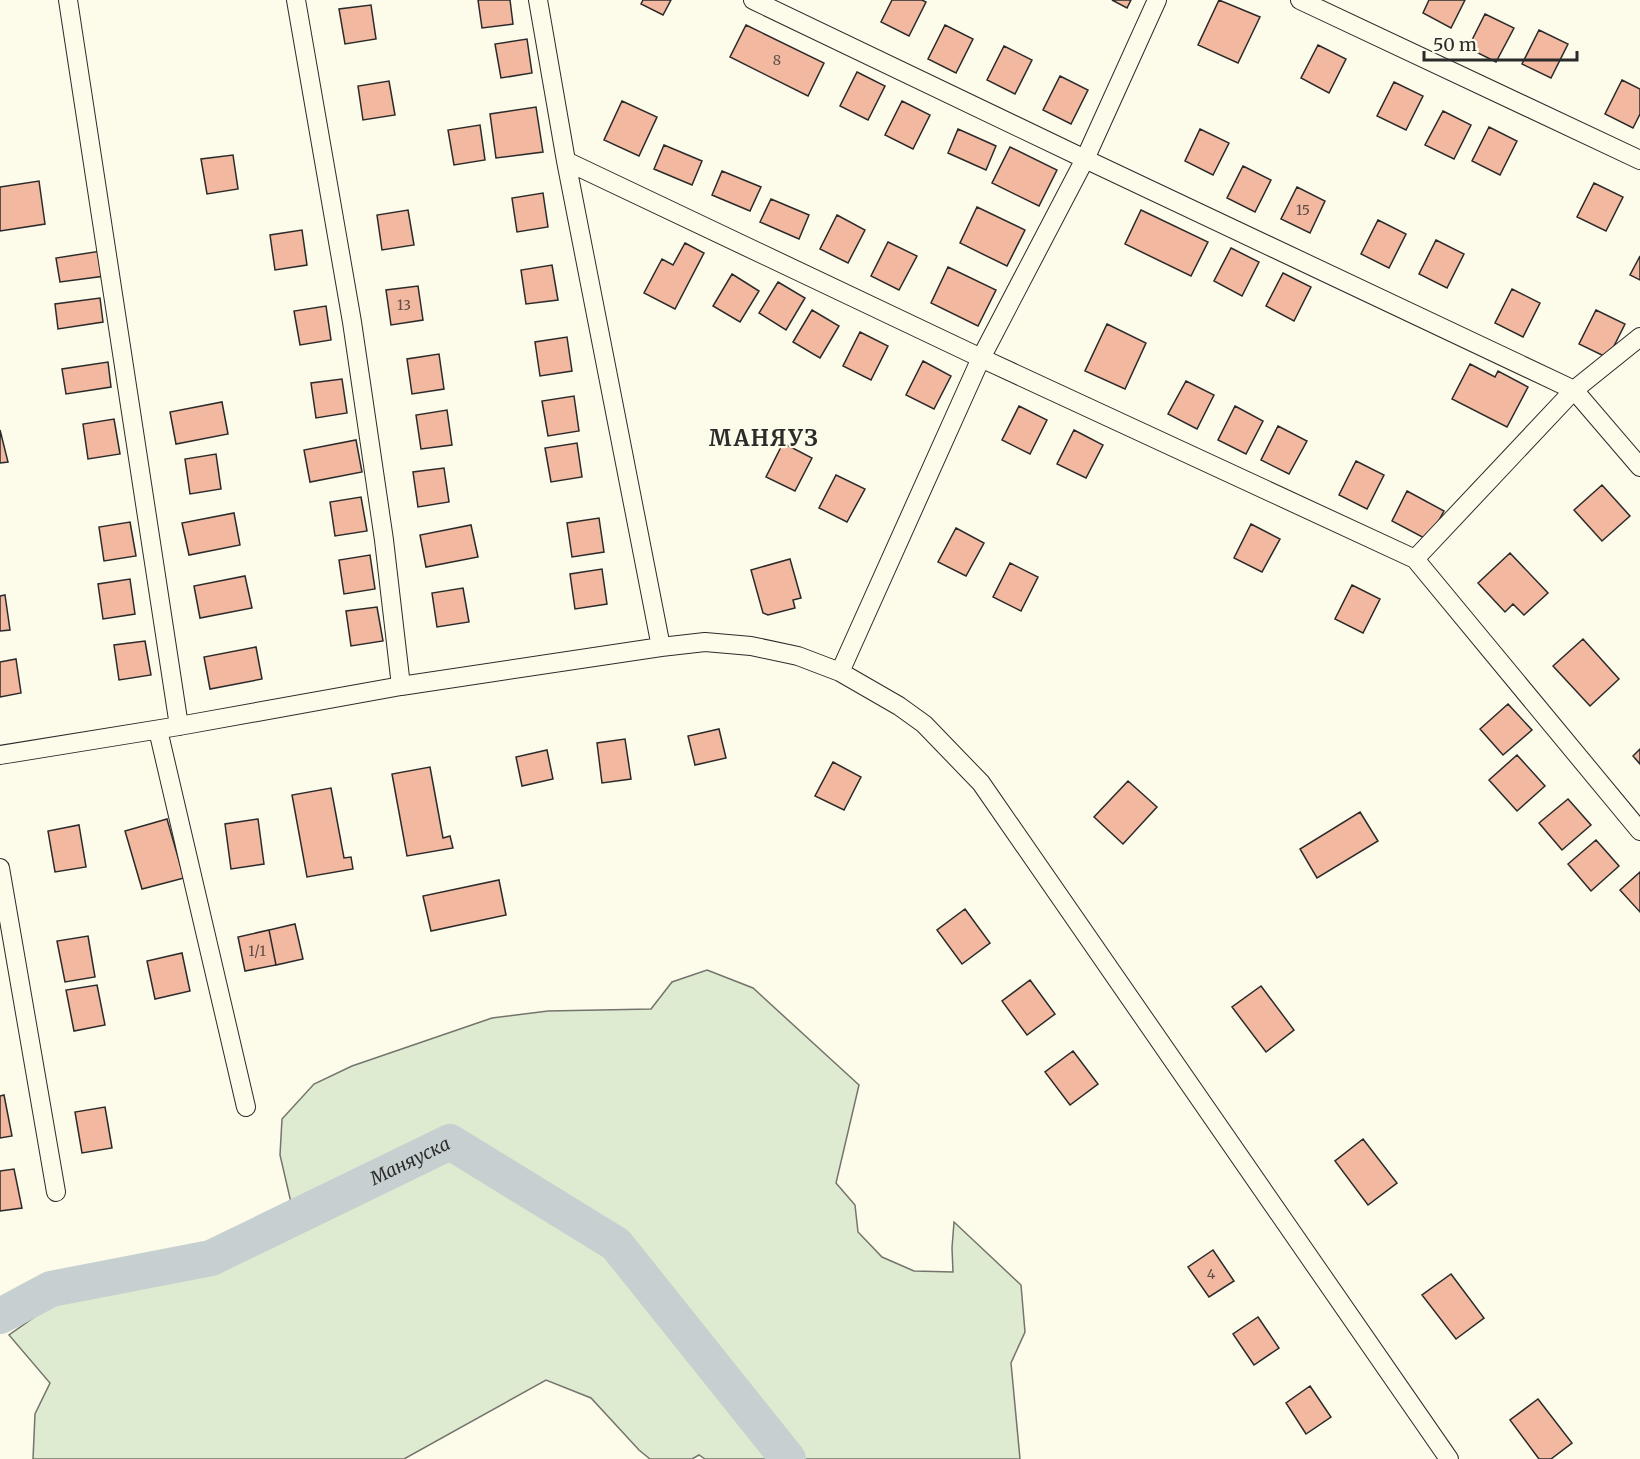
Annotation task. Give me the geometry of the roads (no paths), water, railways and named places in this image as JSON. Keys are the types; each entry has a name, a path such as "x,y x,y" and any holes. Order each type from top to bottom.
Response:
{"street":[{"path":"68,0 179,726"},
{"path":"296,0 353,333 384,540 401,686"},
{"path":"538,0 566,161 661,647"},
{"path":"753,0 1574,390 1640,467"},
{"path":"840,672 981,358 1085,159 1157,0"},
{"path":"1300,0 1640,160"},
{"path":"566,161 1415,560 1640,831"},
{"path":"1415,560 1574,390 1640,337"},
{"path":"0,755 158,730 401,686 705,642 751,646 798,656 840,672 924,724 981,783 1449,1459"},
{"path":"158,730 246,1107"},
{"path":"0,868 56,1192"}],"waterway":[{"name":"Маняуска","path":"0,1316 51,1289 211,1258 450,1142 616,1244 788,1459"}],"district":[{"name":"МАНЯУЗ","path":"764,438"}]}
